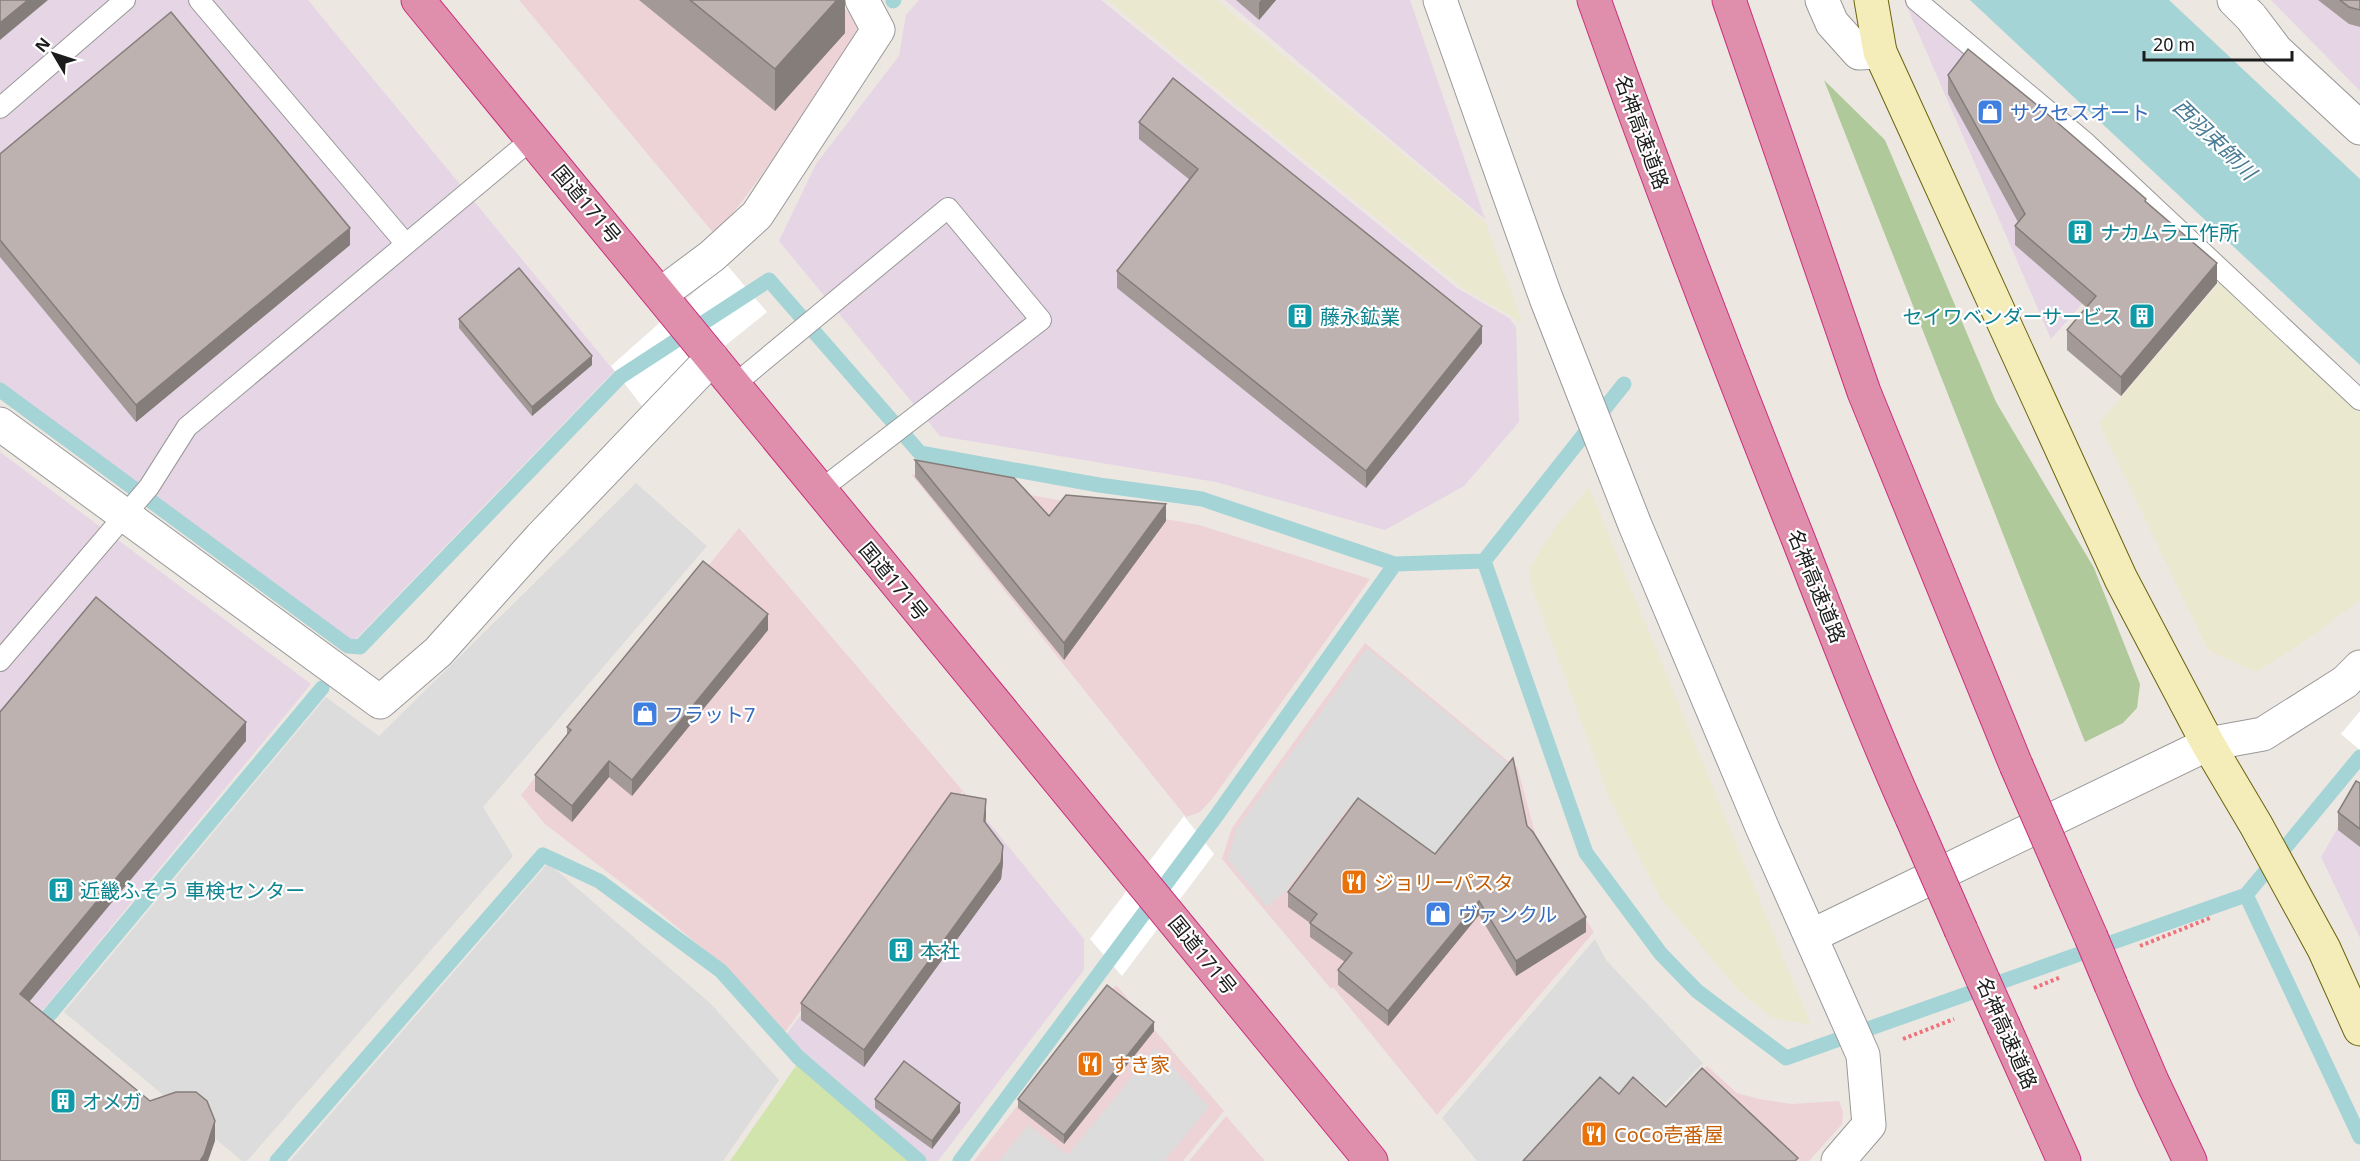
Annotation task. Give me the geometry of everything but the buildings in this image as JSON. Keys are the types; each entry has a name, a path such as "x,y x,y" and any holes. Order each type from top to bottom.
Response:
{"highway":[{"name":"国道171号","path":"417,0 1371,1161"},
{"name":"名神高速道路","path":"1594,0 1642,135 1760,443 1887,762 2064,1161"},
{"path":"1729,0 1864,392 2016,765 2152,1081 2190,1161"}],"street":[{"path":"668,303 712,256 757,215 878,30 862,0"},
{"path":"1440,0 1542,287 1604,446 1762,827 1863,1055 1869,1125 1838,1161"},
{"path":"1822,0 1832,23 1859,52 1880,52"},
{"path":"1871,0 1880,52 2121,579 2208,744 2263,837 2324,949 2360,1029"},
{"path":"2234,0 2252,17 2276,50 2360,128"},
{"path":"0,424 137,499 380,702 438,652 541,537 712,358"},
{"path":"1811,936 2208,744 2263,734 2355,680"}],"lane":[{"path":"0,108 124,0"},
{"path":"199,0 405,244"},
{"path":"1916,0 2086,143 2360,400"},
{"path":"0,661 137,499 186,427 532,139"},
{"path":"734,385 948,208 1041,320 819,491"}],"path":[{"path":"2134,948 2210,918"},
{"path":"2026,991 2069,974"},
{"path":"1863,1055 1961,1016"}],"shaded area":[{"path":"0,0 308,0 614,371 351,644 0,386"},
{"path":"519,0 835,0 869,31 716,236"},
{"path":"919,0 1101,0 1457,288 1509,318 1516,327 1519,422 1464,486 1385,530 1216,482 940,436 779,241 816,164 899,56 906,15"},
{"path":"1108,0 1216,0 1485,222 1523,323 1464,289"},
{"path":"1225,0 1410,0 1485,219"},
{"path":"1904,0 1933,0 2120,159 2156,220 2051,339"},
{"path":"2271,0 2360,0 2360,91"},
{"path":"2219,283 2360,414 2360,600 2301,644 2255,672 2208,650 2099,423"},
{"path":"0,452 311,684 0,1062"},
{"path":"911,474 1199,525 1370,579 1212,799 1200,812 1186,817"},
{"path":"636,483 707,546 483,807 513,856 247,1161 242,1161 64,1012 326,697 379,736"},
{"path":"1589,487 1811,1025 1773,1018 1740,992 1660,897 1611,802 1531,585 1530,568 1543,546"},
{"path":"739,528 963,791 785,1032 724,966 648,903 545,824 521,795"},
{"path":"1365,643 1514,766 1359,956 1517,766 1539,848 1594,932 1437,1115 1333,987 1331,989 1222,859 1232,828"},
{"path":"1367,648 1511,766 1431,863 1350,805 1286,891 1267,907 1228,860 1236,830"},
{"path":"964,792 1084,939 1084,970 938,1161 924,1161 808,1063 786,1035"},
{"path":"2360,792 2360,938 2321,857"},
{"path":"548,863 711,1004 779,1080 723,1161 290,1161"},
{"path":"1595,939 1606,960 1703,1063 1665,1103 1638,1080 1621,1095 1601,1081 1524,1161 1477,1161 1442,1118"},
{"path":"1117,986 1224,1111 1183,1161 974,1161 1107,991"},
{"path":"1155,1048 1209,1107 1164,1161 999,1161 1028,1125 1068,1155"},
{"path":"1707,1066 1737,1093 1759,1099 1792,1104 1839,1101 1843,1112 1842,1124 1809,1161 1617,1161"},
{"path":"1226,1116 1265,1161 1189,1161"}],"green space":[{"path":"1824,80 1885,140 1996,402 2094,568 2140,684 2137,708 2123,723 2085,742"},
{"path":"798,1063 916,1161 730,1161"}],"water":[{"name":"西羽束師川","path":"1970,0 2169,0 2360,179 2360,365"}],"pier":[{"path":"726,264 767,312 645,410 611,366"},
{"path":"2360,711 2360,750 2341,734"},
{"path":"1184,816 1214,854 1122,976 1090,939"}],"waterway":[{"path":"0,390 348,646 360,647 620,377 769,280 920,453 1099,485 1202,499 1395,564 1484,561 1624,384"},
{"path":"1484,561 1586,853 1661,954 1697,991 1786,1058 2246,895"},
{"path":"960,1161 1217,815 1395,564"},
{"path":"35,1032 322,688"},
{"path":"2360,757 2246,895 2360,1137"},
{"path":"277,1161 543,855 599,881 721,971 798,1057 919,1161"}],"place":[{"name":"サクセスオート","path":"1990,112"},
{"name":"ナカムラ工作所","path":"2080,232"},
{"name":"藤永鉱業","path":"1300,316"},
{"name":"セイワベンダーサービス","path":"2142,316"},
{"name":"フラット7","path":"645,714"},
{"name":"ジョリーパスタ","path":"1354,882"},
{"name":"近畿ふそう 車検センター","path":"61,890"},
{"name":"ヴァンクル","path":"1438,914"},
{"name":"本社","path":"901,950"},
{"name":"すき家","path":"1090,1064"},
{"name":"オメガ","path":"63,1101"},
{"name":"CoCo壱番屋","path":"1594,1134"}]}
